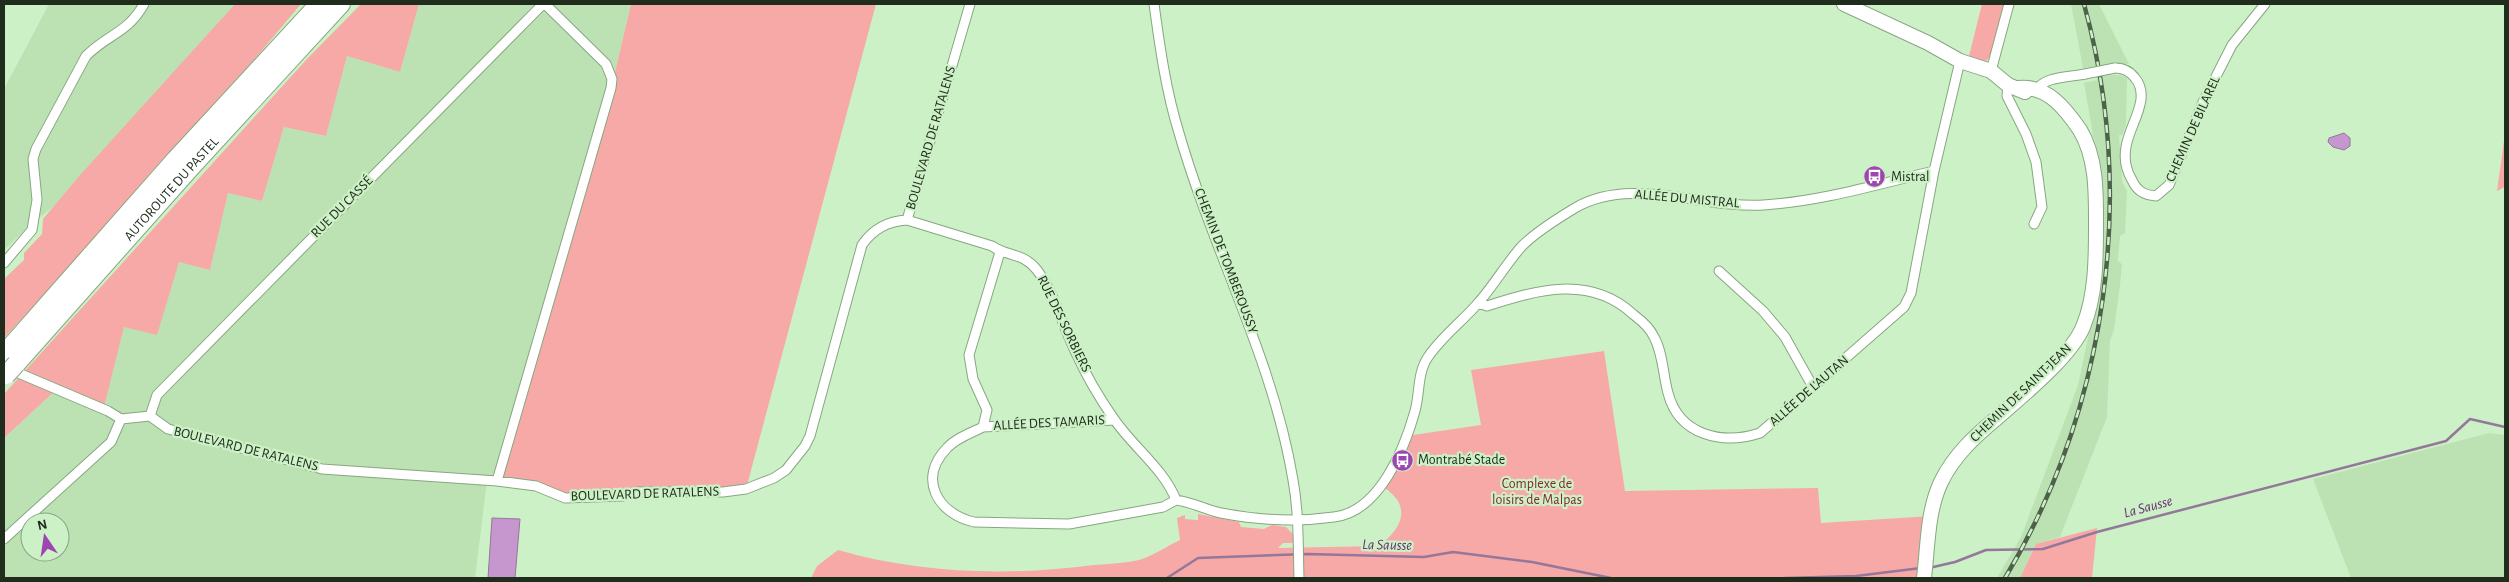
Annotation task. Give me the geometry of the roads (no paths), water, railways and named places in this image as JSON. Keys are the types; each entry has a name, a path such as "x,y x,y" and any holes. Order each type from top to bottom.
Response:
{"highway":[{"name":"AUTOROUTE DU PASTEL","path":"7,368 176,159 319,4"},
{"name":"AUTOROUTE DU PASTEL","path":"7,368 340,4"}],"street":[{"path":"4,263 32,230 36,200 33,159 42,136 86,56 96,46 130,25 144,4"},
{"name":"RUE DU CASSÉ","path":"150,416 157,395 544,4 606,64 612,79 611,88 497,481"},
{"name":"BOULEVARD DE RATALENS","path":"150,416 168,429 322,469 497,481 536,486 565,498 624,496 638,492 723,492 746,489 774,478 786,470 795,460 810,436 862,245 877,229 888,223 906,220 970,4"},
{"name":"CHEMIN DE TOMBEROUSSY","path":"1154,4 1166,86 1177,127 1272,390 1294,481 1298,518 1299,578"},
{"path":"1844,4 1928,43 1960,61 1991,71 2013,86 2039,95"},
{"path":"1991,71 2009,4"},
{"name":"CHEMIN DE BILAREL","path":"2039,95 2054,82 2061,79 2115,68 2124,69 2132,74 2139,83 2141,92 2139,109 2126,147 2128,172 2136,187 2142,193 2156,196 2164,191 2168,185 2203,102 2232,45 2263,7"},
{"name":"ALLÉE DE L'AUTAN","path":"1479,303 1487,306 1536,290 1553,289 1600,294 1618,301 1648,327 1655,338 1668,395 1681,418 1699,432 1721,439 1739,439 1760,433 1904,307 1911,293 1934,171 1960,61"},
{"path":"2013,86 2007,96 2026,134 2036,162 2042,208 2034,224"},
{"name":"CHEMIN DE SAINT-JEAN","path":"1924,576 1934,503 1948,469 1969,443 2022,395 2073,344 2083,327 2089,310 2096,239 2095,180 2089,148 2070,116 2058,102 2039,95"},
{"name":"ALLÉE DU MISTRAL","path":"1479,303 1523,245 1577,207 1600,199 1619,194 1644,193 1716,203 1763,205 1819,200 1934,171"},
{"name":"RUE DES SORBIERS","path":"906,220 992,246 1000,252 1010,252 1021,256 1037,269 1076,354 1114,420 1171,486 1176,500"},
{"path":"1000,252 969,355 973,379 987,410 983,427 948,447 941,455 933,473 935,494 949,512 960,519 990,524 1069,524 1163,507 1176,500 1241,516 1298,518 1334,517 1348,514 1359,508 1378,491 1396,459 1412,421 1426,360 1479,303"},
{"path":"1719,271 1763,310 1784,337 1813,387"},
{"path":"7,368 108,411 121,419 150,416"},
{"path":"4,539 111,442 121,419"},
{"name":"ALLÉE DES TAMARIS","path":"983,427 1114,420"}],"waterway":[{"name":"La Sausse","path":"1929,568 1955,562 1986,550 2043,549 2097,532 2446,441 2470,419 2505,427"},
{"name":"La Sausse","path":"1167,578 1198,558 1307,554 1424,557 1453,552 1532,562 1611,578"},
{"name":"La Sausse","path":"1785,578 1856,576 1921,568"}],"railway":[{"path":"2005,578 2040,512 2068,444 2089,372 2103,299 2109,225 2108,151 2100,77 2084,4"}],"place":[{"name":"Mistral","path":"1875,177"},
{"name":"Montrabé Stade","path":"1402,460"}],"park label":[{"name":"Complexe de loisirs de Malpas","path":"1537,492"}]}
